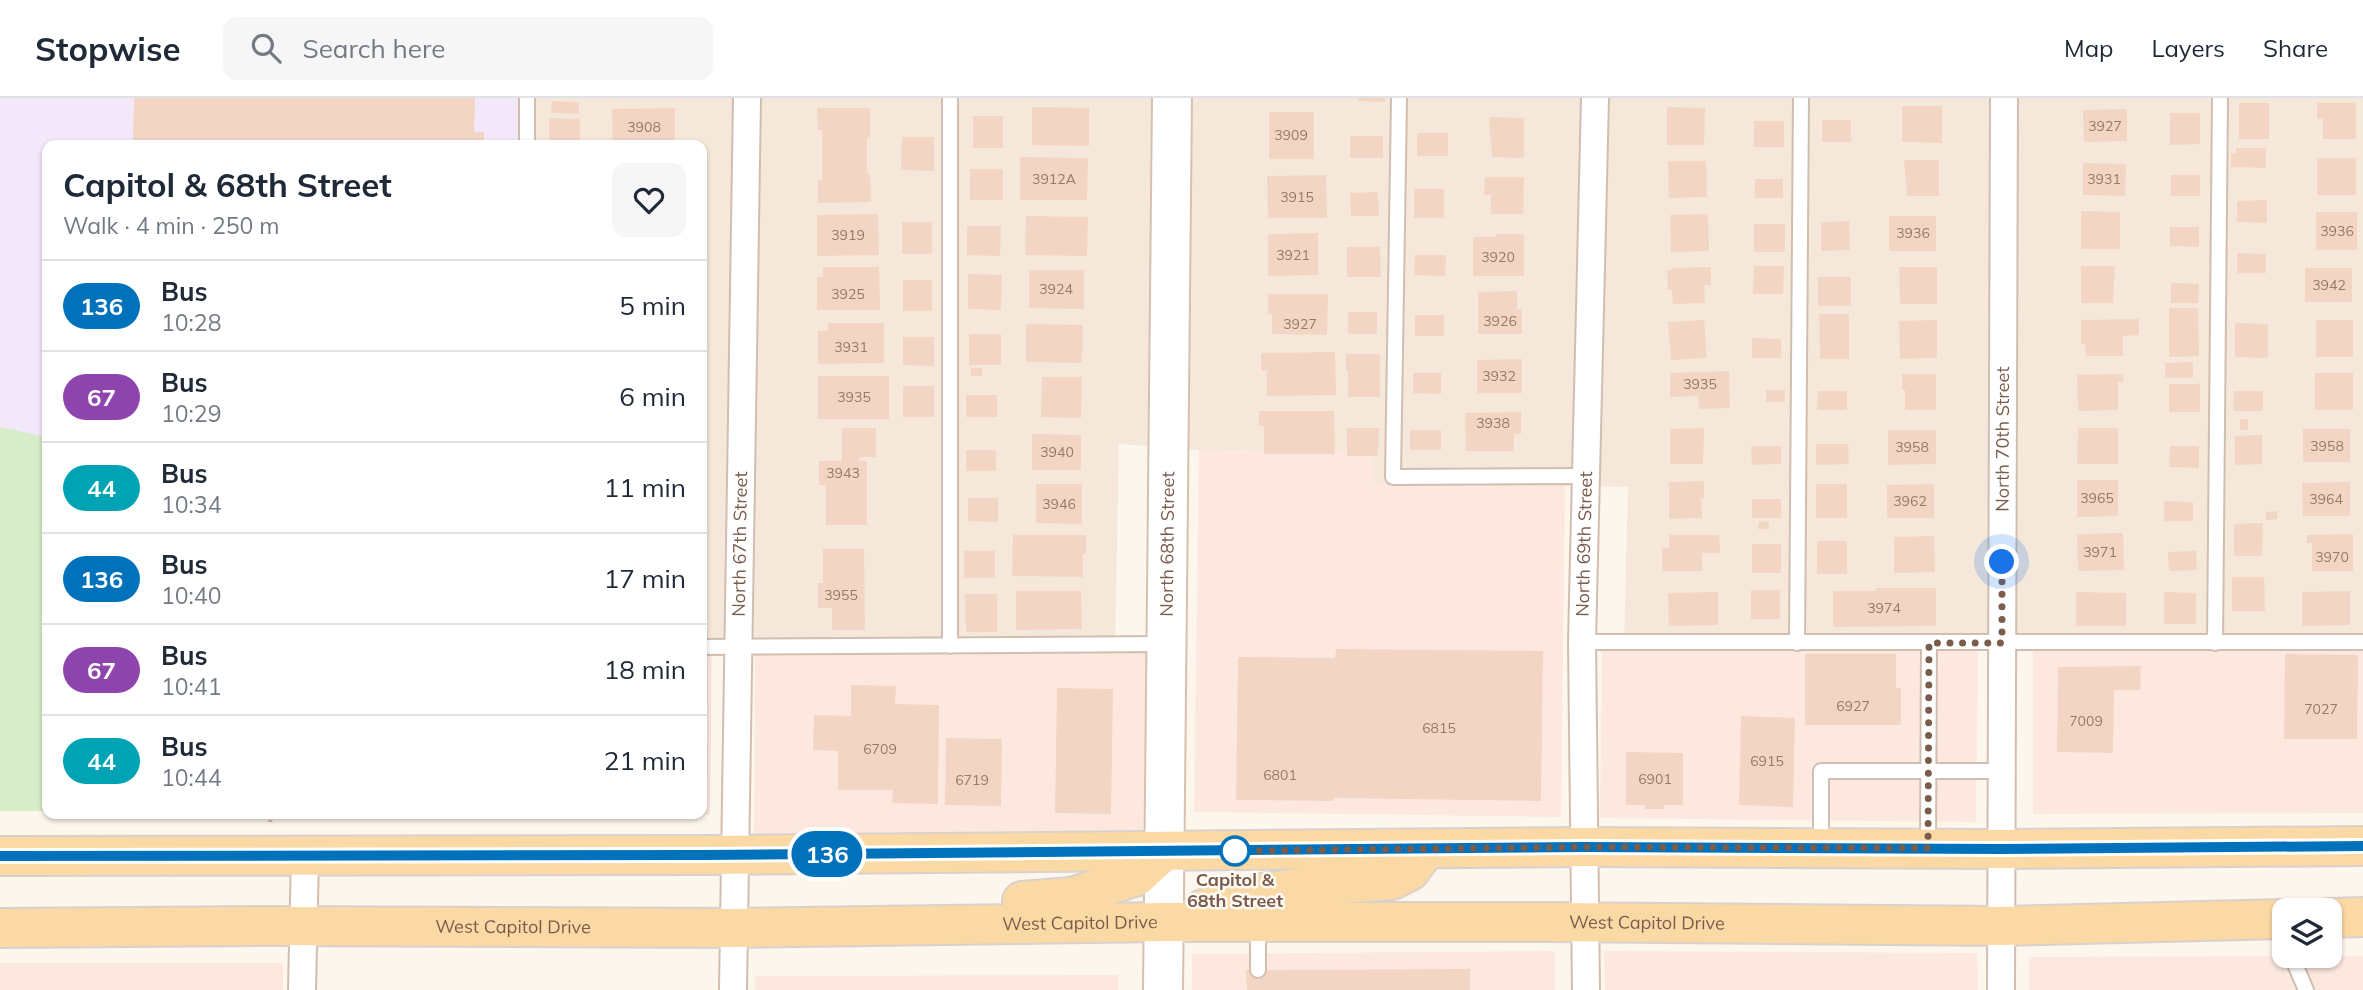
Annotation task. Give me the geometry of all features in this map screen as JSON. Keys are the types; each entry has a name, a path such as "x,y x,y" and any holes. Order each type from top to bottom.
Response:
{"main road":[{"path":"0,856 734,854 1584,847 2001,849 2363,846"},
{"path":"1165,922 1241,897 1262,893 1392,880 1409,871 1426,849"},
{"path":"955,925 991,904 1072,897 1137,876 1164,851"},
{"path":"2342,918 2363,917"},
{"name":"West Capitol Drive","path":"0,928 734,928 1165,922 2001,926 2272,919"}],"street":[{"name":"North 67th Street","path":"733,990 747,98"},
{"name":"North 68th Street","path":"1163,990 1172,98"},
{"name":"North 69th Street","path":"1586,990 1582,642 1595,98"},
{"name":"North 70th Street","path":"2001,990 2004,98"},
{"path":"302,990 305,856"}],"lane":[{"path":"527,98 527,140"},
{"path":"950,98 950,646"},
{"path":"1399,98 1393,477 1586,476"},
{"path":"1797,643 1801,98"},
{"path":"2215,643 2220,98"},
{"path":"1582,642 2363,642"},
{"path":"1928,848 1929,643"},
{"path":"707,647 1166,644"},
{"path":"1821,848 1821,771 2002,771"},
{"path":"1258,922 1258,970"},
{"path":"2297,968 2306,990"}],"shaded area":[{"path":"0,98 519,98 519,140 42,140 42,811 0,811"},
{"path":"519,98 2363,98 2363,646 1624,642 1628,487 1373,484 1373,452 1199,450 1119,444 1115,646 755,645 707,657 707,140 519,140"},
{"path":"1199,450 1373,452 1373,484 1565,486 1561,817 1194,812"},
{"path":"1602,642 1978,646 1976,822 1600,818"},
{"path":"755,645 1152,646 1151,838 754,836"},
{"path":"2033,646 2363,646 2363,813 2033,814"},
{"path":"707,657 712,657 710,815 707,815"},
{"path":"1555,951 1555,990 1192,990 1192,954"},
{"path":"1604,951 1977,953 1978,990 1605,990"},
{"path":"2272,956 2272,968 2342,968 2342,956 2363,956 2363,990 2029,990 2029,957"},
{"path":"0,963 283,963 283,990 0,990"},
{"path":"1118,975 1118,990 755,990 755,976"}],"green space":[{"path":"0,427 42,436 42,811 0,811"}],"building":[{"path":"134,98 475,98 474,132 484,132 484,140 133,140"},
{"path":"1358,98 1385,98 1385,102 1358,101"},
{"path":"552,101 579,102 579,114 551,113"},
{"path":"2239,103 2269,103 2269,139 2239,139"},
{"path":"2317,103 2356,103 2356,139 2323,139 2323,119 2317,119"},
{"path":"1902,106 1942,106 1942,143 1902,142"},
{"path":"1032,107 1089,108 1089,146 1032,145"},
{"path":"1667,107 1705,108 1704,145 1667,145"},
{"path":"675,108 675,140 613,140 612,109"},
{"path":"817,108 870,108 867,173 870,173 871,202 818,203 818,180 822,180 822,130 818,130"},
{"path":"2127,109 2127,141 2084,142 2083,110"},
{"path":"1269,112 1314,112 1314,159 1269,159"},
{"path":"2170,113 2200,113 2200,144 2170,145"},
{"path":"973,116 1003,116 1003,148 973,148"},
{"path":"1489,117 1524,118 1524,158 1492,157"},
{"path":"549,118 580,119 580,140 549,140"},
{"path":"1822,120 1851,120 1851,142 1822,142"},
{"path":"1754,121 1784,121 1784,147 1754,147"},
{"path":"1417,133 1448,133 1448,156 1417,156"},
{"path":"1350,136 1383,136 1383,158 1350,158"},
{"path":"902,137 934,137 934,171 901,170"},
{"path":"2236,148 2266,148 2266,168 2231,167 2231,153 2236,153"},
{"path":"1020,157 1088,158 1087,200 1020,200"},
{"path":"2317,158 2356,158 2356,195 2317,195"},
{"path":"1904,160 1939,160 1939,196 1907,196"},
{"path":"1668,161 1706,161 1707,197 1669,198"},
{"path":"2083,163 2126,164 2125,196 2083,195"},
{"path":"970,169 1003,169 1003,200 970,200"},
{"path":"1326,175 1327,218 1268,218 1267,176"},
{"path":"2171,175 2200,175 2200,196 2171,196"},
{"path":"1485,177 1524,177 1523,214 1491,214 1491,195 1484,195"},
{"path":"1755,179 1783,179 1783,198 1755,198"},
{"path":"1414,189 1444,189 1444,218 1414,218"},
{"path":"1378,192 1379,216 1351,216 1350,193"},
{"path":"2267,200 2267,223 2237,222 2237,201"},
{"path":"2081,211 2120,212 2120,249 2081,249"},
{"path":"2316,212 2357,212 2357,250 2316,250"},
{"path":"878,214 879,255 817,256 817,215"},
{"path":"1708,214 1709,251 1671,252 1670,215"},
{"path":"1026,216 1088,217 1087,256 1025,255"},
{"path":"1889,216 1936,216 1936,251 1889,251"},
{"path":"1849,221 1850,250 1821,251 1821,222"},
{"path":"902,222 932,222 932,254 902,254"},
{"path":"1754,224 1785,224 1785,252 1754,252"},
{"path":"967,226 1001,226 1000,256 967,255"},
{"path":"2170,227 2199,227 2199,247 2170,246"},
{"path":"1318,233 1318,275 1268,276 1268,234"},
{"path":"1496,234 1524,234 1524,276 1473,276 1473,237 1496,237"},
{"path":"1347,247 1380,247 1381,277 1347,277"},
{"path":"2237,253 2266,254 2266,273 2237,273"},
{"path":"1415,255 1446,255 1445,276 1414,275"},
{"path":"1754,266 1784,266 1783,294 1753,294"},
{"path":"2081,266 2115,266 2113,303 2081,303"},
{"path":"823,267 879,267 880,310 817,310 817,277 823,277"},
{"path":"1711,267 1711,285 1704,285 1705,303 1673,304 1672,290 1668,290 1667,270"},
{"path":"1899,267 1937,267 1937,304 1900,304"},
{"path":"2305,268 2352,268 2352,302 2305,302"},
{"path":"1029,270 1084,270 1084,309 1029,308"},
{"path":"968,274 1002,275 1001,310 968,309"},
{"path":"1818,277 1851,277 1851,306 1818,306"},
{"path":"903,280 932,280 932,311 903,311"},
{"path":"2171,283 2199,284 2198,303 2171,303"},
{"path":"1517,291 1517,309 1522,309 1522,334 1478,334 1478,292"},
{"path":"1268,294 1328,294 1327,335 1272,334"},
{"path":"2169,308 2198,308 2199,356 2169,357"},
{"path":"1348,312 1377,312 1377,334 1348,334"},
{"path":"1819,314 1849,314 1849,359 1820,359"},
{"path":"1415,315 1444,315 1444,336 1415,336"},
{"path":"2139,319 2139,335 2123,336 2123,356 2086,356 2085,344 2081,344 2081,320"},
{"path":"1704,320 1707,358 1671,360 1668,322"},
{"path":"1937,320 1937,358 1900,359 1899,321"},
{"path":"2316,320 2353,320 2353,357 2316,357"},
{"path":"828,323 884,323 884,363 818,364 818,331 828,331"},
{"path":"2235,323 2268,324 2268,358 2235,357"},
{"path":"1026,324 1083,325 1082,363 1026,362"},
{"path":"969,334 1001,334 1001,365 969,365"},
{"path":"903,337 934,337 934,366 903,365"},
{"path":"1752,338 1781,339 1781,358 1752,358"},
{"path":"1335,352 1336,395 1267,396 1267,370 1261,371 1261,353"},
{"path":"1346,354 1380,354 1380,397 1348,397"},
{"path":"1522,359 1522,393 1477,393 1477,360"},
{"path":"2193,362 2193,378 2165,378 2165,363"},
{"path":"971,368 982,368 982,376 971,376"},
{"path":"1729,371 1730,408 1699,409 1698,396 1670,397 1670,373"},
{"path":"1413,373 1441,373 1441,394 1413,393"},
{"path":"2315,373 2353,373 2353,410 2315,410"},
{"path":"1902,374 1936,374 1936,410 1905,410"},
{"path":"2123,374 2124,382 2118,382 2118,410 2078,411 2077,375"},
{"path":"818,376 889,376 889,419 818,419"},
{"path":"1042,377 1082,377 1081,418 1041,417"},
{"path":"2169,384 2200,384 2200,412 2169,412"},
{"path":"903,386 934,386 934,417 903,417"},
{"path":"1766,390 1785,390 1785,402 1766,402"},
{"path":"1818,391 1847,391 1847,410 1817,410"},
{"path":"2234,391 2263,391 2263,411 2233,411"},
{"path":"966,395 997,395 997,417 966,417"},
{"path":"1259,411 1334,411 1335,454 1264,454 1264,426 1259,426"},
{"path":"1521,412 1521,434 1514,434 1514,451 1466,451 1465,413"},
{"path":"2240,419 2248,419 2248,430 2240,430"},
{"path":"842,428 876,428 876,457 859,457 859,461 867,461 867,525 826,525 826,485 819,485 819,461 842,461"},
{"path":"1347,428 1379,428 1378,456 1347,456"},
{"path":"1704,428 1703,464 1670,464 1670,429"},
{"path":"2078,428 2118,428 2118,464 2077,464"},
{"path":"2303,429 2350,429 2350,462 2303,462"},
{"path":"1410,430 1441,430 1441,450 1410,450"},
{"path":"1888,430 1936,430 1936,464 1888,465"},
{"path":"1032,434 1081,435 1081,470 1032,470"},
{"path":"2262,435 2262,464 2235,465 2235,436"},
{"path":"1816,444 1848,444 1849,464 1816,465"},
{"path":"1751,446 1781,446 1781,464 1752,465"},
{"path":"2170,446 2199,446 2199,468 2169,467"},
{"path":"966,450 996,450 996,471 966,471"},
{"path":"2077,480 2118,480 2118,516 2077,517"},
{"path":"1704,481 1702,518 1669,519 1669,482"},
{"path":"2350,482 2350,516 2303,516 2302,483"},
{"path":"1036,484 1082,484 1082,524 1036,523"},
{"path":"1816,484 1847,484 1847,518 1816,518"},
{"path":"1934,484 1934,518 1887,518 1887,485"},
{"path":"968,498 998,498 998,522 968,521"},
{"path":"1752,499 1781,499 1781,518 1752,518"},
{"path":"2164,501 2193,502 2193,521 2164,521"},
{"path":"2277,511 2277,519 2266,520 2266,512"},
{"path":"1759,521 1769,522 1769,529 1758,529"},
{"path":"2263,523 2262,556 2234,556 2234,524"},
{"path":"2123,533 2124,570 2078,571 2077,534"},
{"path":"2353,534 2353,571 2312,571 2312,543 2307,543 2307,535"},
{"path":"1013,535 1086,535 1083,577 1012,576"},
{"path":"1669,535 1719,535 1720,553 1702,553 1702,571 1662,571 1662,548 1669,548"},
{"path":"1934,536 1935,572 1894,573 1894,537"},
{"path":"1817,541 1847,541 1847,574 1817,574"},
{"path":"1752,544 1781,544 1781,573 1752,573"},
{"path":"823,549 864,549 865,630 832,630 832,608 818,608 818,583 823,583"},
{"path":"964,551 995,551 995,578 964,578"},
{"path":"2196,551 2197,570 2169,571 2168,552"},
{"path":"2232,577 2264,577 2265,611 2232,611"},
{"path":"1876,588 1936,588 1936,626 1833,627 1833,591 1876,591"},
{"path":"1751,590 1780,590 1780,619 1751,619"},
{"path":"1016,591 1081,591 1082,629 1016,630"},
{"path":"2350,591 2350,625 2302,626 2302,592"},
{"path":"1718,592 1718,625 1669,626 1668,593"},
{"path":"2076,592 2126,593 2126,626 2076,626"},
{"path":"2164,592 2196,593 2196,624 2164,624"},
{"path":"965,594 997,594 997,632 966,632"},
{"path":"1336,649 1543,651 1541,801 1334,798 1334,801 1236,800 1238,657 1335,658"},
{"path":"1805,654 1896,654 1896,688 1901,688 1901,725 1805,725"},
{"path":"2285,654 2358,655 2357,739 2284,739"},
{"path":"2141,666 2140,690 2114,690 2113,753 2057,752 2058,667"},
{"path":"851,685 896,686 895,704 939,705 938,804 892,803 893,790 838,790 838,751 813,750 814,715 851,716"},
{"path":"1057,688 1113,689 1111,814 1055,813"},
{"path":"1741,716 1795,718 1793,807 1739,805"},
{"path":"946,738 1002,739 1001,806 945,805"},
{"path":"1626,752 1683,753 1683,805 1645,809 1645,805 1626,805"},
{"path":"1470,969 1470,990 1247,990 1246,970"}],"bus line":[{"name":"136","path":"0,856 702,855 1584,847 2001,849 2363,846"}],"place":[{"name":"Capitol & 68th Street","path":"1235,851"}],"route":[{"path":"1235,851 1222,851 1584,847 1928,848 1929,643 2002,643 2002,562"}]}
